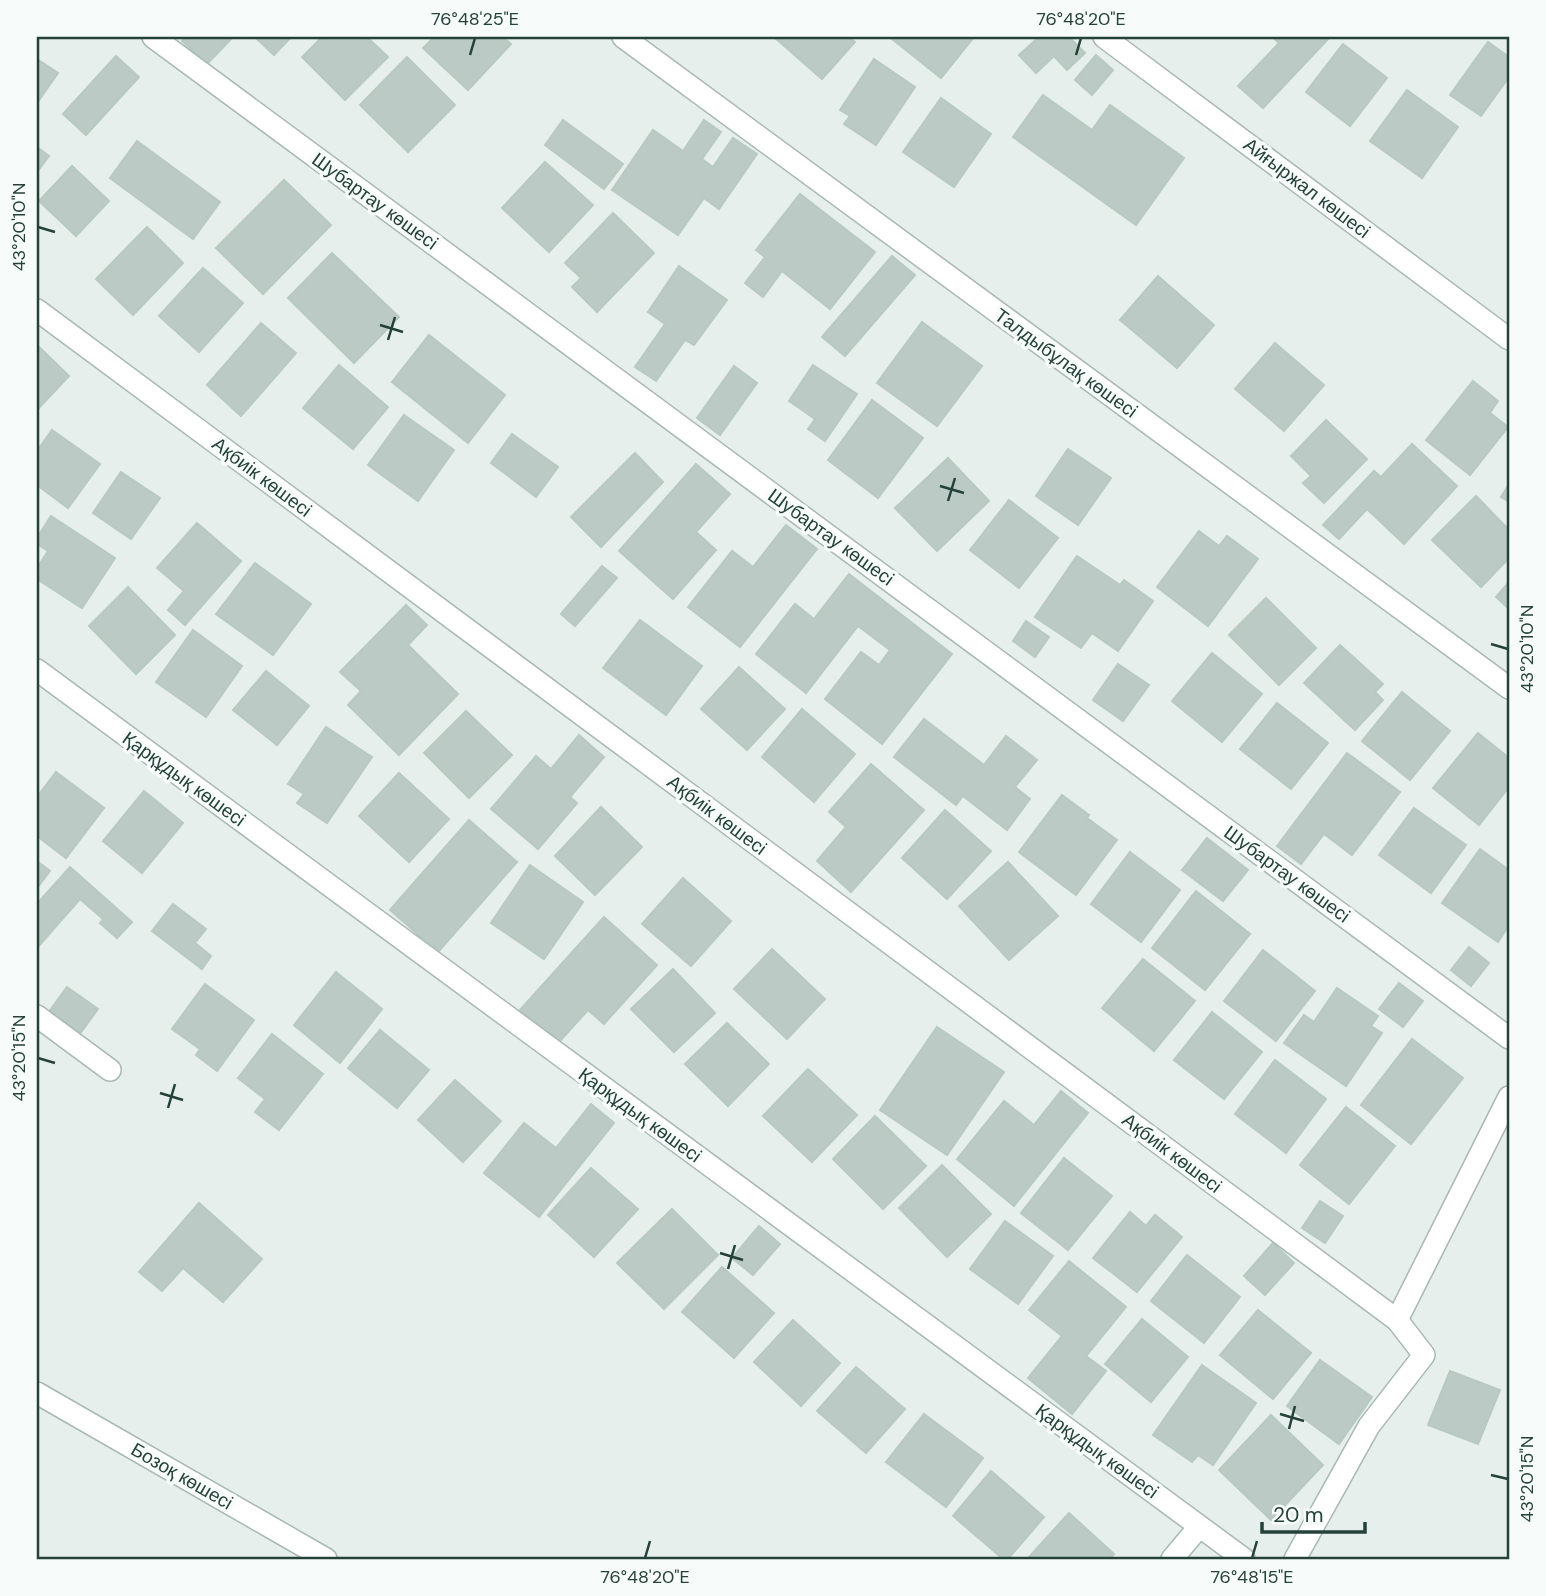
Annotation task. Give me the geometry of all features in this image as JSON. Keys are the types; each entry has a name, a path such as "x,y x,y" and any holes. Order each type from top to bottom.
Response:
{"street":[{"name":"Шубартау көшесі","path":"153,37 1509,1038"},
{"name":"Талдыбұлақ көшесі","path":"624,37 1509,688"},
{"name":"Айғыржал көшесі","path":"1104,37 1509,339"},
{"name":"Ақбиік көшесі","path":"37,310 1397,1320 1424,1355 1369,1426 1295,1559"},
{"name":"Қарқұдық көшесі","path":"37,670 1244,1559"},
{"path":"37,1016 110,1070"},
{"path":"1397,1320 1509,1097"},
{"name":"Бозоқ көшесі","path":"37,1393 327,1559"},
{"path":"1172,1559 1199,1527"}],"building":[{"path":"185,37 233,37 207,64 182,41"},
{"path":"255,37 291,37 274,55"},
{"path":"322,37 367,37 388,57 345,100 302,57"},
{"path":"434,37 503,37 511,44 468,90 423,48"},
{"path":"774,37 848,37 855,42 822,79"},
{"path":"974,37 941,78 892,39"},
{"path":"1039,37 1069,37 1085,53 1067,70 1054,56 1036,73 1019,55"},
{"path":"1272,37 1330,37 1263,108 1238,86 1279,43"},
{"path":"1488,42 1509,57 1509,77 1481,116 1450,95"},
{"path":"1343,44 1387,78 1350,126 1306,92"},
{"path":"1096,55 1113,70 1092,95 1075,80"},
{"path":"116,56 139,77 86,135 63,114"},
{"path":"407,57 455,105 408,152 360,105"},
{"path":"37,59 58,73 37,103"},
{"path":"874,59 915,87 876,145 844,124 850,116 840,110"},
{"path":"1407,90 1458,127 1422,178 1370,141"},
{"path":"1043,95 1092,130 1110,105 1184,158 1136,225 1013,137"},
{"path":"941,98 991,134 954,187 903,152"},
{"path":"563,120 623,164 604,189 545,145"},
{"path":"704,120 721,132 702,159 713,167 733,138 757,154 719,209 704,198 678,235 612,190 653,130 683,151"},
{"path":"137,141 220,202 193,239 110,178"},
{"path":"37,147 49,156 37,172"},
{"path":"545,162 593,205 549,252 502,208"},
{"path":"72,166 109,201 76,236 39,201"},
{"path":"284,180 331,225 263,294 216,248"},
{"path":"800,194 875,252 830,309 782,271 763,297 745,283 765,257 756,250"},
{"path":"613,213 654,253 597,312 572,287 581,278 565,263"},
{"path":"147,227 183,263 133,315 96,279"},
{"path":"332,253 399,317 354,363 288,298"},
{"path":"892,256 915,275 845,356 822,337"},
{"path":"679,266 727,300 694,345 685,340 656,381 635,367 665,324 648,312"},
{"path":"203,268 243,303 199,352 159,316"},
{"path":"1158,276 1214,325 1177,368 1120,320"},
{"path":"922,322 982,366 937,426 877,383"},
{"path":"261,323 296,353 241,416 207,385"},
{"path":"429,335 505,395 468,443 392,382"},
{"path":"1275,343 1324,385 1284,431 1235,389"},
{"path":"37,345 69,376 37,410"},
{"path":"339,365 388,407 353,449 303,408"},
{"path":"813,365 857,394 825,441 808,429 815,419 789,401"},
{"path":"734,366 757,383 720,435 697,418"},
{"path":"1473,381 1498,401 1490,413 1508,427 1470,475 1426,440"},
{"path":"872,400 923,438 878,498 828,460"},
{"path":"404,415 454,450 418,501 368,465"},
{"path":"1326,420 1367,459 1324,503 1303,483 1311,476 1291,456"},
{"path":"52,430 100,464 68,508 37,485 37,451"},
{"path":"512,434 558,467 536,497 491,463"},
{"path":"1412,444 1457,486 1404,544 1367,509 1339,539 1323,525 1374,471 1381,477"},
{"path":"1068,449 1111,478 1078,525 1036,496"},
{"path":"635,453 663,482 601,547 571,517"},
{"path":"948,458 989,501 937,551 895,508"},
{"path":"696,464 730,494 696,532 716,550 673,599 619,551"},
{"path":"121,472 160,498 131,539 93,513"},
{"path":"1509,484 1509,502 1501,497"},
{"path":"1476,496 1509,530 1509,558 1481,587 1432,540"},
{"path":"1009,500 1058,538 1019,588 970,550"},
{"path":"51,516 115,558 82,608 37,579 37,568 48,551 37,544 37,538"},
{"path":"197,523 241,561 185,625 168,610 184,591 157,568"},
{"path":"786,525 817,549 740,647 688,607 732,551 753,567"},
{"path":"1199,531 1219,546 1227,536 1258,559 1208,626 1157,587"},
{"path":"1077,556 1120,585 1124,580 1153,601 1118,651 1092,633 1081,648 1035,617"},
{"path":"255,563 311,604 273,655 216,614"},
{"path":"602,566 617,578 575,626 561,614"},
{"path":"849,574 952,654 882,744 825,699 861,652 879,665 890,650 858,626 806,693 756,654 795,604 814,619"},
{"path":"1509,582 1509,609 1496,597"},
{"path":"128,587 175,635 136,674 89,626"},
{"path":"1266,598 1316,648 1279,685 1229,635"},
{"path":"406,605 427,625 408,645 458,694 399,755 348,705 361,691 340,672"},
{"path":"640,620 702,666 666,715 603,668"},
{"path":"1026,621 1049,637 1035,657 1013,641"},
{"path":"193,630 242,666 206,717 156,682"},
{"path":"1340,645 1383,684 1375,692 1383,700 1355,730 1304,683"},
{"path":"1212,653 1262,694 1222,742 1172,701"},
{"path":"1118,664 1149,685 1123,721 1093,700"},
{"path":"739,667 785,709 747,750 701,709"},
{"path":"266,671 309,706 277,745 233,710"},
{"path":"1402,692 1450,731 1410,780 1362,741"},
{"path":"1277,703 1328,743 1291,789 1240,749"},
{"path":"802,709 855,754 814,802 762,757"},
{"path":"466,711 512,755 469,798 424,753"},
{"path":"924,719 984,765 1006,736 1037,760 1015,787 1030,799 1007,830 963,796 956,805 894,757"},
{"path":"326,727 372,757 327,823 297,803 304,794 288,784"},
{"path":"1478,733 1509,758 1509,787 1479,825 1433,788"},
{"path":"579,735 604,757 570,797 577,803 538,849 491,809 536,756 551,769"},
{"path":"1347,753 1400,792 1352,855 1324,834 1301,864 1277,846"},
{"path":"871,764 924,810 851,892 817,861 846,827 829,812"},
{"path":"56,772 104,808 66,858 37,836 37,797"},
{"path":"399,773 449,819 409,862 359,816"},
{"path":"144,791 183,823 142,873 103,841"},
{"path":"1062,795 1117,840 1076,895 1019,852"},
{"path":"601,807 642,847 595,895 555,856"},
{"path":"1414,808 1466,845 1431,893 1379,855"},
{"path":"945,810 991,851 947,899 902,858"},
{"path":"469,820 517,862 438,952 390,910"},
{"path":"1207,838 1248,870 1223,901 1182,870"},
{"path":"1480,849 1509,870 1509,925 1498,942 1442,903"},
{"path":"1130,852 1180,890 1141,942 1091,904"},
{"path":"37,861 50,871 37,888"},
{"path":"1008,862 1058,916 1009,960 959,906"},
{"path":"530,865 583,902 544,959 491,923"},
{"path":"70,867 132,922 117,938 100,923 103,919 80,899 37,948 37,904"},
{"path":"683,878 731,921 691,966 642,924"},
{"path":"1196,891 1250,934 1205,990 1152,948"},
{"path":"173,904 206,929 195,943 211,956 202,969 152,931"},
{"path":"604,917 657,965 604,1024 588,1010 558,1043 520,1010"},
{"path":"1469,947 1489,963 1471,986 1451,970"},
{"path":"772,949 825,999 787,1039 734,989"},
{"path":"1263,950 1315,991 1276,1041 1224,1001"},
{"path":"1143,959 1195,1001 1154,1051 1102,1008"},
{"path":"673,969 715,1013 674,1052 631,1009"},
{"path":"336,972 382,1009 340,1063 294,1025"},
{"path":"1399,983 1423,1001 1403,1027 1379,1009"},
{"path":"205,984 254,1020 217,1071 196,1055 200,1049 172,1029"},
{"path":"67,987 98,1009 79,1035 48,1013"},
{"path":"1337,988 1378,1016 1371,1026 1382,1033 1346,1086 1284,1043 1304,1015 1314,1022"},
{"path":"1212,1012 1262,1052 1224,1099 1174,1060"},
{"path":"727,1023 769,1064 728,1106 685,1064"},
{"path":"937,1027 1004,1072 947,1155 880,1110"},
{"path":"380,1030 429,1070 397,1108 348,1068"},
{"path":"272,1034 323,1074 279,1130 255,1112 265,1099 238,1078"},
{"path":"1412,1039 1463,1078 1411,1144 1361,1105"},
{"path":"1275,1060 1326,1099 1286,1153 1235,1114"},
{"path":"808,1069 857,1115 812,1162 763,1116"},
{"path":"455,1080 501,1121 463,1162 418,1120"},
{"path":"1061,1091 1088,1113 1014,1206 957,1159 1004,1101 1034,1125"},
{"path":"591,1104 614,1123 539,1217 484,1173 524,1123 556,1148"},
{"path":"1346,1107 1395,1146 1349,1204 1300,1165"},
{"path":"875,1116 926,1166 883,1209 833,1159"},
{"path":"1064,1158 1112,1196 1068,1250 1021,1213"},
{"path":"942,1165 991,1214 947,1257 899,1208"},
{"path":"591,1168 638,1209 594,1257 548,1215"},
{"path":"1320,1201 1343,1216 1325,1243 1302,1228"},
{"path":"199,1203 262,1259 223,1302 183,1268 162,1291 139,1272"},
{"path":"672,1209 718,1255 664,1309 617,1263"},
{"path":"1130,1212 1146,1226 1155,1215 1182,1237 1137,1292 1093,1258"},
{"path":"1005,1221 1053,1256 1018,1304 970,1269"},
{"path":"759,1226 780,1244 753,1275 732,1258"},
{"path":"1273,1243 1294,1263 1265,1295 1244,1276"},
{"path":"1187,1255 1240,1297 1204,1343 1151,1301"},
{"path":"1069,1261 1126,1307 1086,1356 1106,1371 1072,1414 1028,1378 1062,1336 1029,1310"},
{"path":"722,1267 774,1313 734,1358 682,1312"},
{"path":"1258,1310 1311,1353 1273,1399 1220,1355"},
{"path":"1142,1319 1188,1357 1151,1402 1105,1364"},
{"path":"793,1320 840,1363 801,1406 754,1362"},
{"path":"1320,1360 1372,1397 1339,1444 1287,1406"},
{"path":"1202,1365 1256,1403 1213,1465 1198,1455 1192,1462 1153,1435"},
{"path":"856,1367 905,1409 866,1453 817,1411"},
{"path":"1450,1371 1500,1390 1478,1444 1428,1425"},
{"path":"924,1414 983,1458 946,1507 886,1462"},
{"path":"1271,1415 1323,1465 1271,1520 1219,1470"},
{"path":"991,1471 1044,1517 1008,1559 1003,1559 953,1516"},
{"path":"1069,1513 1114,1554 1109,1559 1029,1557"}]}
